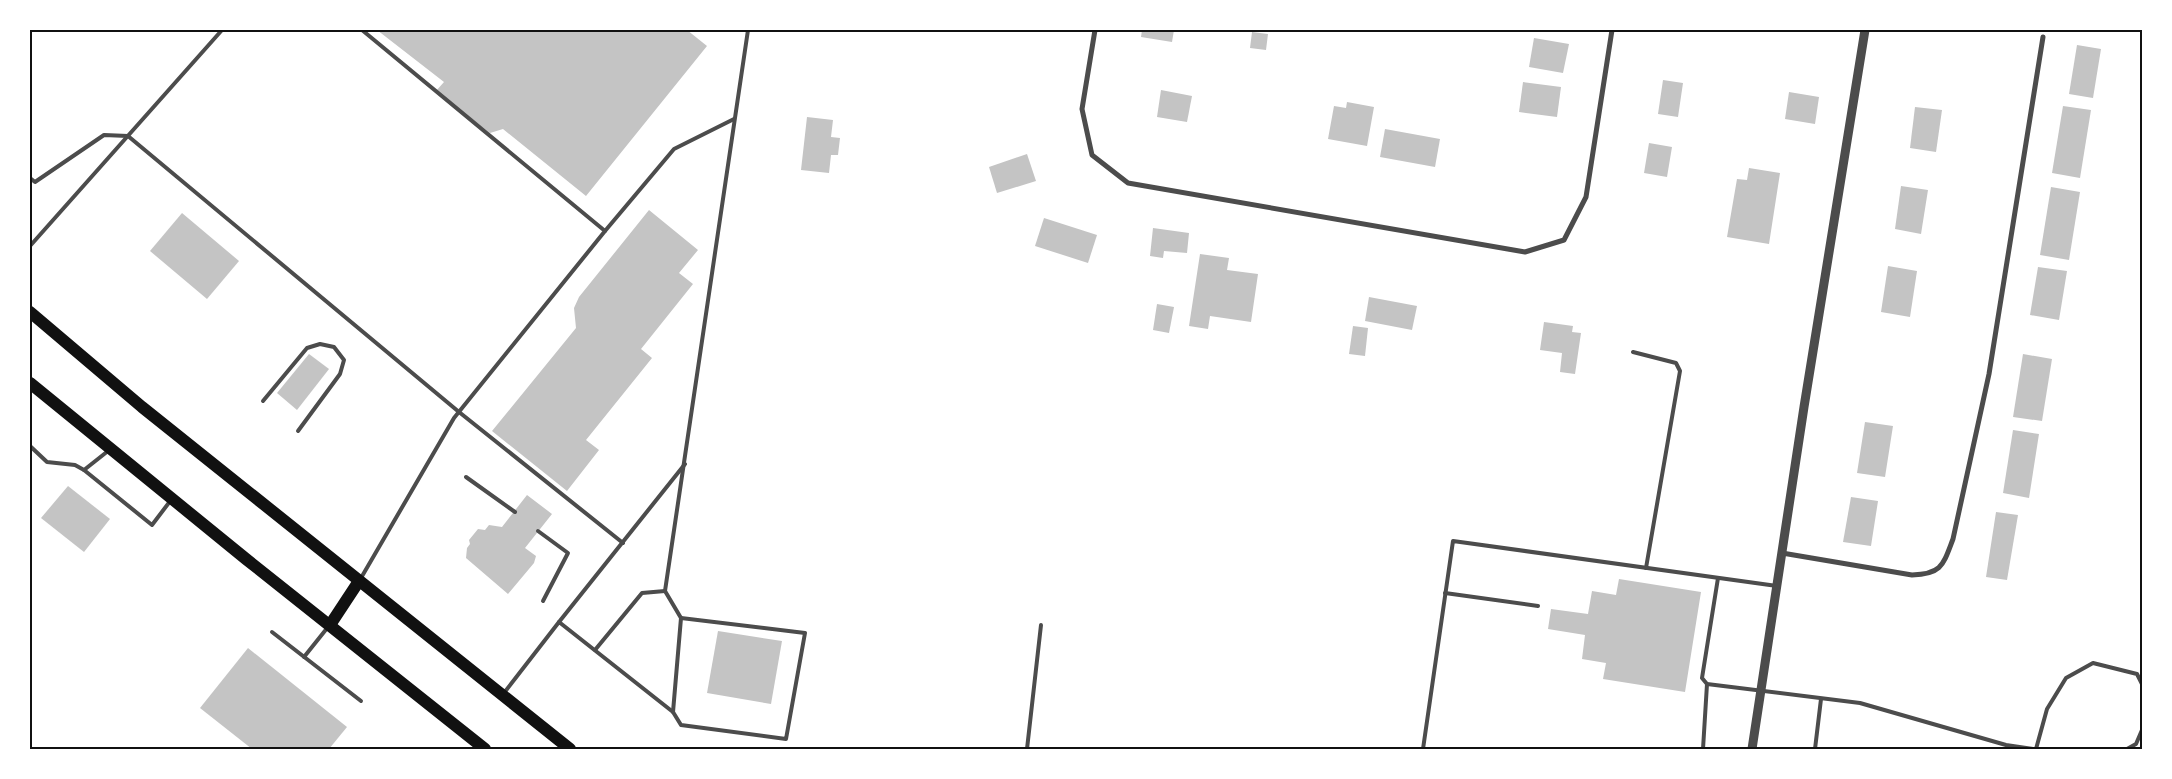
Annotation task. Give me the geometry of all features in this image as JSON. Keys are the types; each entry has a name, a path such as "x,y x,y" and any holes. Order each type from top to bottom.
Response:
{"main road":[{"path":"30,312 142,407 570,749"},
{"path":"30,324 56,335"},
{"path":"30,383 486,749"},
{"path":"330,625 359,581"}],"street":[{"path":"1096,30 1082,109 1092,155 1128,183 1525,252 1564,240 1586,197 1612,30"},
{"path":"1752,749 1865,30"},
{"path":"1782,553 1912,575 1930,575 1944,564 1953,539 1989,374 2042,37"}],"lane":[{"path":"30,246 222,30"},
{"path":"362,30 604,231"},
{"path":"673,712 681,618 665,591 686,464 748,30"},
{"path":"359,581 459,412 604,231 674,149 734,119"},
{"path":"30,178 35,182 104,135 128,136 459,412 623,543"},
{"path":"263,402 307,348 320,344 334,347 344,360 340,374 298,430"},
{"path":"1633,352 1676,363 1680,371 1646,568"},
{"path":"30,446 47,462 75,465 84,470 152,525 172,498"},
{"path":"84,470 110,449"},
{"path":"503,695 686,464"},
{"path":"466,477 514,512"},
{"path":"538,531 568,553 543,601"},
{"path":"1423,749 1453,541 1777,586"},
{"path":"1718,578 1702,678 1707,684 1761,693 1860,703 2006,745 2034,749 2047,709 2066,678 2093,663 2138,674 2142,684"},
{"path":"595,650 642,594 665,591"},
{"path":"1445,593 1538,606"},
{"path":"559,622 673,712 681,725 786,739 805,634 681,618"},
{"path":"304,657 330,625"},
{"path":"1027,749 1041,626"},
{"path":"272,632 361,701"},
{"path":"1704,749 1707,684"},
{"path":"1815,749 1821,699"},
{"path":"2127,749 2136,744 2142,730"}],"building":[{"path":"377,30 687,30 707,46 586,196 503,129 490,133 436,91 444,82"},
{"path":"1142,30 1174,30 1172,42 1141,37"},
{"path":"1252,32 1268,34 1266,50 1250,48"},
{"path":"1534,38 1569,44 1563,73 1529,67"},
{"path":"2077,45 2101,49 2093,98 2069,94"},
{"path":"1663,80 1683,83 1678,117 1658,114"},
{"path":"1523,82 1561,87 1557,117 1519,112"},
{"path":"1161,90 1192,96 1187,122 1157,117"},
{"path":"1789,92 1819,97 1815,124 1785,119"},
{"path":"1347,102 1374,107 1367,146 1328,139 1334,106 1346,108"},
{"path":"2063,106 2091,110 2080,178 2052,173"},
{"path":"1915,107 1942,110 1936,152 1910,148"},
{"path":"807,117 833,120 831,137 840,138 838,155 831,155 829,173 801,170"},
{"path":"1385,129 1440,139 1435,167 1380,157"},
{"path":"1649,143 1672,147 1667,177 1644,173"},
{"path":"1027,154 1036,181 997,193 989,167"},
{"path":"1749,168 1780,173 1769,244 1727,237 1737,179 1747,180"},
{"path":"1901,186 1928,190 1921,234 1895,229"},
{"path":"2051,187 2080,192 2069,260 2040,255"},
{"path":"649,210 698,250 679,273 693,284 641,349 652,358 586,440 599,450 567,491 492,431 576,328 574,308 579,297"},
{"path":"182,213 239,261 207,299 150,251"},
{"path":"1044,218 1097,235 1088,263 1035,246"},
{"path":"1153,228 1189,233 1187,253 1164,251 1163,258 1150,256"},
{"path":"1200,254 1229,258 1227,270 1258,274 1251,322 1210,316 1208,329 1189,326"},
{"path":"1888,266 1917,271 1910,317 1881,312"},
{"path":"2038,267 2067,271 2059,320 2030,315"},
{"path":"1369,297 1417,306 1412,330 1365,321"},
{"path":"1157,304 1174,307 1169,333 1153,330"},
{"path":"1544,322 1573,326 1572,332 1581,333 1575,374 1560,372 1562,353 1540,350"},
{"path":"1353,326 1368,328 1365,356 1349,354"},
{"path":"309,354 329,369 297,410 277,393"},
{"path":"2023,354 2052,359 2042,421 2013,417"},
{"path":"1865,422 1893,426 1885,477 1857,473"},
{"path":"2013,430 2039,434 2029,498 2003,493"},
{"path":"68,486 110,519 84,552 41,518"},
{"path":"527,495 552,514 525,548 536,556 534,563 508,594 466,558 467,548 470,544 469,540 478,529 485,530 489,525 502,527"},
{"path":"1851,497 1878,501 1871,546 1843,542"},
{"path":"1996,512 2018,515 2007,580 1986,577"},
{"path":"1619,579 1701,592 1685,692 1603,679 1606,663 1582,659 1585,635 1548,629 1551,609 1588,614 1592,591 1616,595"},
{"path":"718,631 782,641 771,704 707,693"},
{"path":"248,648 347,727 329,749 252,749 200,708"}]}
